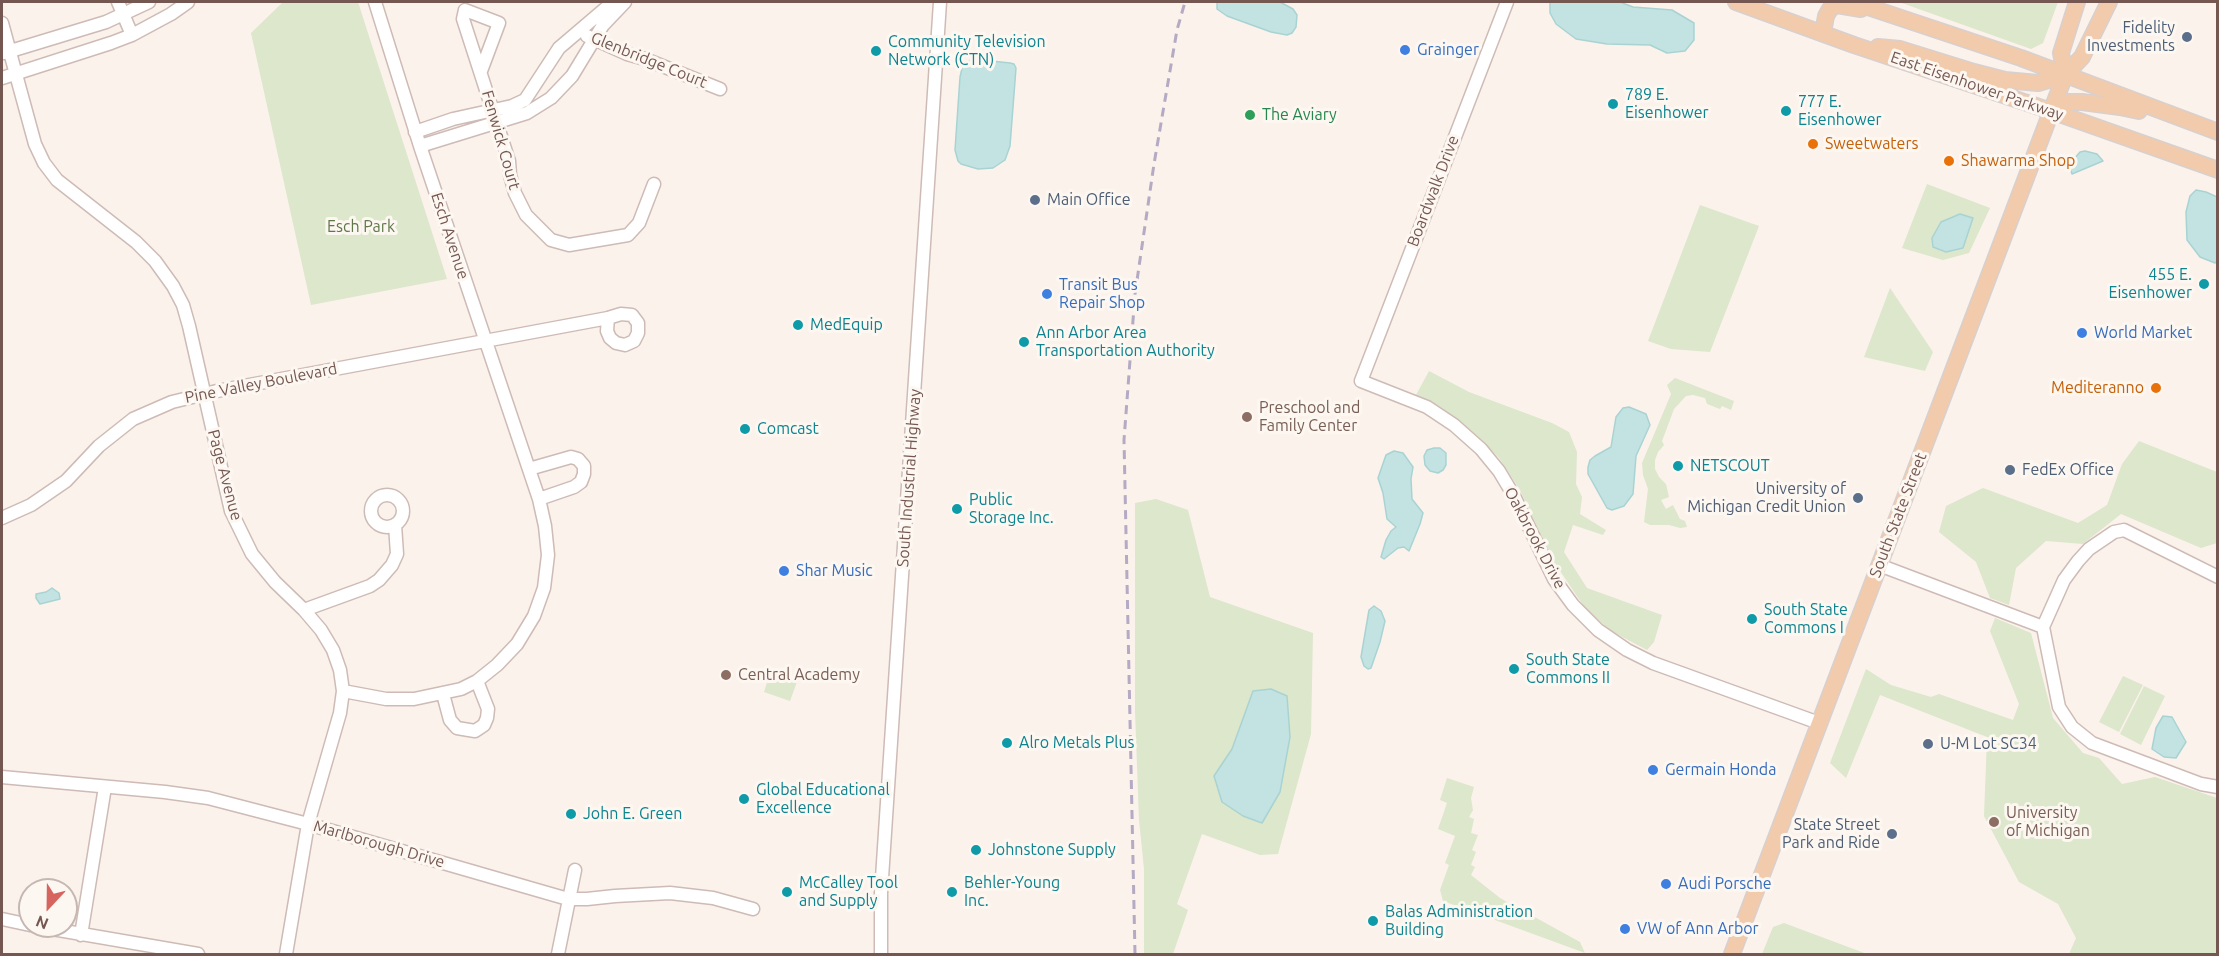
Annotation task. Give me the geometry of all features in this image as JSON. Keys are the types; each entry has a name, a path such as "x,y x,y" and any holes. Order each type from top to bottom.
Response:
{"main road":[{"name":"East Eisenhower Parkway","path":"1736,2 2217,170"},
{"path":"1853,2 2022,58 2217,132"},
{"name":"South State Street","path":"2065,75 2061,53 2077,2"},
{"name":"South State Street","path":"1732,954 2065,75 2082,57 2109,2"},
{"path":"1823,33 1826,16 1830,9 1838,5 1852,6 1977,49 2022,58"},
{"path":"1854,45 1900,49 2005,80 2038,83 2065,75"},
{"path":"2052,111 2069,102 2120,107 2217,139"},
{"path":"2111,132 2140,134 2217,162"}],"street":[{"path":"118,2 132,34"},
{"path":"5,53 124,15 149,2"},
{"path":"2,78 132,34 171,14 188,2"},
{"name":"Esch Avenue","path":"344,691 386,699 414,699 461,689 477,681 497,665 517,644 534,616 544,588 548,555 539,500 415,132 375,2"},
{"path":"420,146 496,116 525,100 559,48 613,2"},
{"path":"415,132 453,119 527,113 561,89 572,76 593,39 625,2"},
{"name":"South Industrial Highway","path":"881,954 882,885 940,2"},
{"name":"Boardwalk Drive","path":"1361,381 1507,2"},
{"name":"Fenwick Court","path":"481,71 499,23 465,10 463,19 496,116 509,161 515,193 526,215 551,240 569,245 628,235 639,223 654,184"},
{"name":"Page Avenue","path":"2,23 5,53 15,74 35,144 44,164 57,180 136,242 155,261 183,305 231,511 252,554 321,630 333,650 340,670 344,691 340,713 308,824 286,954"},
{"name":"Glenbridge Court","path":"578,31 627,54 720,89"},
{"name":"Pine Valley Boulevard","path":"2,518 31,505 66,481 99,446 133,419 172,402 204,393 608,318"},
{"name":"Oakbrook Drive","path":"1361,381 1426,407 1454,425 1480,449 1499,471 1514,496 1554,579 1573,605 1598,630 1653,663 1819,723"},
{"path":"529,470 571,457 579,459 584,466 581,482 574,487 539,500"},
{"path":"304,610 370,586 379,580 392,565 397,554 395,525"},
{"path":"2217,577 2124,530 2114,532 2089,549 2078,561 2064,580 2043,627 2059,707 2072,727 2092,743 2200,784 2217,787"},
{"path":"1879,565 2043,627"},
{"path":"443,694 450,720 457,728 475,731 484,725 488,709 477,681"},
{"name":"Marlborough Drive","path":"2,777 208,798 308,824 568,899 670,893 713,898 753,909"},
{"path":"81,935 105,787"},
{"path":"558,954 575,870"},
{"path":"2,920 18,923"},
{"path":"78,934 198,954"}],"green space":[{"name":"Esch Park","path":"283,2 358,2 447,279 311,305 251,33"},
{"path":"1899,2 2058,2 2043,43 2031,49"},
{"path":"1927,184 1990,208 1969,253 1943,260 1902,248"},
{"path":"1700,205 1759,226 1710,352 1671,349 1648,341"},
{"path":"1890,288 1933,352 1925,371 1864,357"},
{"path":"1429,371 1469,392 1552,423 1569,432 1577,452 1576,484 1582,497 1580,514 1606,530 1603,535 1573,525 1564,552 1587,588 1662,615 1654,642 1647,650 1611,631 1585,608 1552,559 1520,490 1499,458 1474,433 1439,406 1416,395"},
{"path":"1675,378 1734,401 1731,410 1722,406 1720,409 1707,404 1705,398 1693,395 1686,396 1674,409 1662,441 1664,445 1655,460 1655,469 1666,484 1669,497 1661,500 1666,509 1673,505 1680,519 1685,521 1687,527 1680,528 1669,525 1650,525 1644,522 1648,489 1642,463 1671,394 1667,385"},
{"path":"2139,441 2217,472 2217,543 2201,548 2121,514 2083,544 2046,541 2016,568 2009,605 1990,598 1976,562 1939,532 1946,506 1983,488 2078,523 2107,505 2122,464"},
{"path":"1156,499 1188,510 1210,597 1313,633 1311,734 1278,854 1260,855 1202,834 1177,904 1188,910 1173,954 1144,954 1144,869 1139,820 1135,711 1135,503"},
{"path":"1995,618 2031,633 2053,718 2083,753 2099,758 2122,784 2155,777 2217,798 2217,954 2069,954 2076,938 2058,904 2019,882 1984,816 1987,737 1880,695 1846,778 1830,763 1866,669 1891,685 1931,697 1939,694 2013,720 2019,704 1990,631"},
{"path":"771,670 798,679 790,701 764,692"},
{"path":"2123,676 2143,685 2119,732 2099,722"},
{"path":"2144,686 2165,696 2141,745 2120,734"},
{"path":"1447,778 1474,787 1471,798 1473,810 1469,817 1474,819 1471,833 1478,835 1472,850 1476,852 1471,865 1475,867 1471,875 1500,898 1580,942 1585,953 1443,901 1440,890 1449,865 1445,863 1455,836 1438,829 1447,803 1440,800"},
{"path":"1784,923 1867,954 1762,954 1773,927"}],"water":[{"path":"1217,2 1280,2 1293,9 1297,15 1296,27 1292,33 1287,35 1271,32 1227,16 1217,9"},
{"path":"1550,2 1620,2 1633,7 1672,10 1694,23 1694,40 1685,51 1667,53 1650,45 1607,44 1576,39 1556,24 1550,13"},
{"path":"973,59 1010,63 1016,68 1010,146 1005,160 993,168 978,169 961,164 955,150 960,77 963,64"},
{"path":"2080,152 2097,154 2103,161 2072,174 2074,159"},
{"path":"2196,190 2217,197 2218,260 2215,263 2200,257 2187,240 2186,212 2190,196"},
{"path":"1960,214 1973,218 1963,248 1946,252 1933,247 1932,238 1941,222"},
{"path":"1629,407 1646,414 1650,425 1636,456 1633,494 1624,506 1612,510 1607,508 1588,474 1588,467 1590,460 1611,447 1616,417 1623,408"},
{"path":"1440,448 1446,453 1446,465 1438,473 1430,471 1425,465 1424,456 1427,450"},
{"path":"1394,451 1403,453 1413,467 1412,499 1423,513 1409,551 1404,547 1398,548 1384,559 1381,557 1386,540 1396,527 1387,519 1378,478 1386,455"},
{"path":"52,588 59,593 60,599 40,604 36,594"},
{"path":"1374,606 1381,611 1385,621 1371,668 1368,669 1364,666 1361,657 1369,610"},
{"path":"1271,689 1287,696 1290,737 1280,792 1262,823 1243,816 1222,802 1214,776 1232,749 1253,691"},
{"path":"2163,716 2172,717 2186,742 2176,758 2164,757 2152,749 2156,728"}],"railway":[{"path":"1135,954 1124,440 1135,294 1154,164 1177,30 1185,2"}],"place":[{"name":"Fidelity Investments","path":"2187,37"},
{"name":"Grainger","path":"1405,50"},
{"name":"Community Television Network (CTN)","path":"876,51"},
{"name":"789 E. Eisenhower","path":"1613,104"},
{"name":"777 E. Eisenhower","path":"1786,111"},
{"name":"The Aviary","path":"1250,115"},
{"name":"Sweetwaters","path":"1813,144"},
{"name":"Shawarma Shop","path":"1949,161"},
{"name":"Main Office","path":"1035,200"},
{"name":"455 E. Eisenhower","path":"2204,284"},
{"name":"Transit Bus Repair Shop","path":"1047,294"},
{"name":"MedEquip","path":"798,325"},
{"name":"World Market","path":"2082,333"},
{"name":"Ann Arbor Area Transportation Authority","path":"1024,342"},
{"name":"Mediteranno","path":"2156,388"},
{"name":"Preschool and Family Center","path":"1247,417"},
{"name":"Comcast","path":"745,429"},
{"name":"NETSCOUT","path":"1678,466"},
{"name":"FedEx Office","path":"2010,470"},
{"name":"University of Michigan Credit Union","path":"1858,498"},
{"name":"Public Storage Inc.","path":"957,509"},
{"name":"Shar Music","path":"784,571"},
{"name":"South State Commons I","path":"1752,619"},
{"name":"South State Commons II","path":"1514,669"},
{"name":"Central Academy","path":"726,675"},
{"name":"Alro Metals Plus","path":"1007,743"},
{"name":"U-M Lot SC34","path":"1928,744"},
{"name":"Germain Honda","path":"1653,770"},
{"name":"Global Educational Excellence","path":"744,799"},
{"name":"John E. Green","path":"571,814"},
{"name":"University of Michigan","path":"1994,822"},
{"name":"State Street Park and Ride","path":"1892,834"},
{"name":"Johnstone Supply","path":"976,850"},
{"name":"Audi Porsche","path":"1666,884"},
{"name":"McCalley Tool and Supply","path":"787,892"},
{"name":"Behler-Young Inc.","path":"952,892"},
{"name":"Balas Administration Building","path":"1373,921"},
{"name":"VW of Ann Arbor","path":"1625,929"}]}
